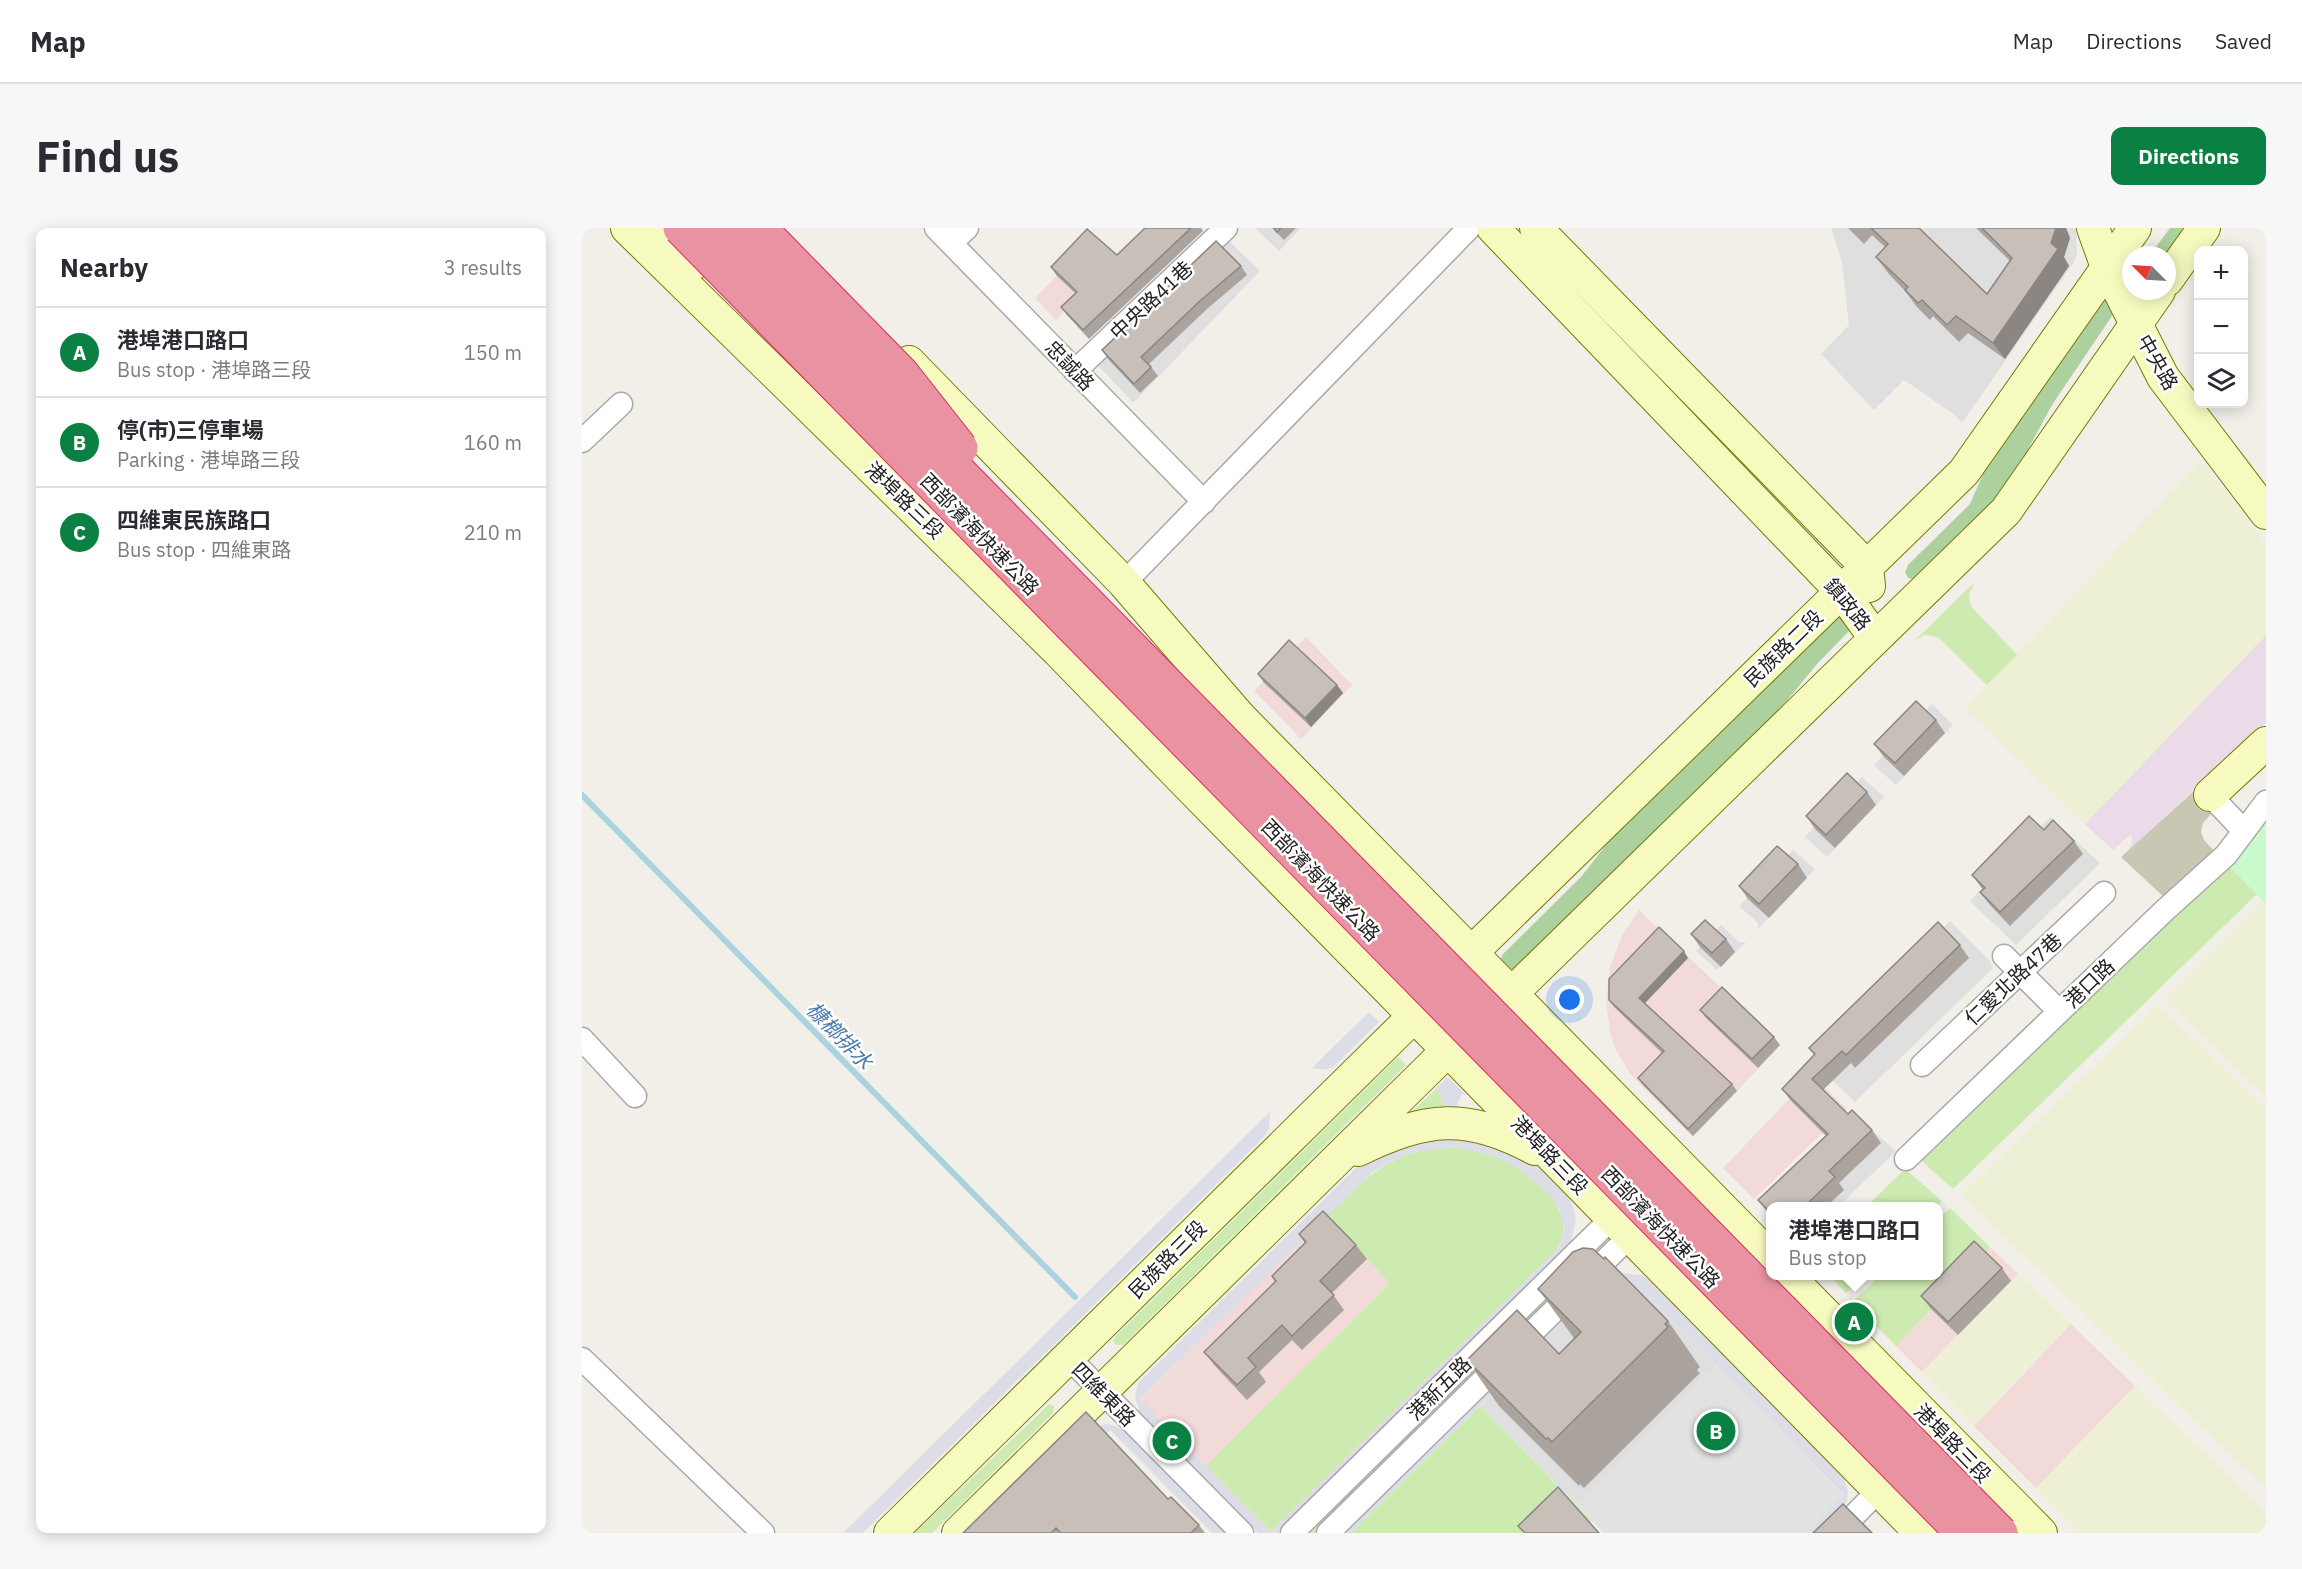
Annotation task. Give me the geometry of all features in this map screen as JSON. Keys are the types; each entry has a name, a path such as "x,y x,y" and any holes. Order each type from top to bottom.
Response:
{"highway":[{"name":"西部濱海快速公路","path":"680,228 1962,1533"},
{"name":"西部濱海快速公路","path":"720,228 2001,1533"},
{"path":"760,228 902,373 1060,574"}],"street":[{"name":"港埠路三段","path":"627,228 1058,651 1922,1533"},
{"name":"港埠路三段","path":"660,228 1062,638 1179,776"},
{"path":"740,228 1102,597 1240,717"},
{"path":"778,228 1124,583 1240,717 1766,1253"},
{"name":"中央路41巷","path":"1076,371 1226,228"},
{"path":"1124,583 1469,228"},
{"name":"鎮政路","path":"1493,228 1842,592 1875,638"},
{"name":"鎮政路","path":"1536,228 1867,567 1875,638"},
{"name":"中央路","path":"2093,228 2107,267 2163,377 2266,513"},
{"name":"民族路二段","path":"1443,984 1472,952 1964,472 2135,228"},
{"path":"2176,267 2204,228"},
{"name":"忠誠路","path":"952,233 1076,371 1204,502"},
{"path":"958,1533 1448,1050 1512,993 2006,511 2154,300"},
{"path":"582,441 621,404"},
{"path":"2244,831 2210,795 2266,743"},
{"name":"港口路","path":"1906,1159 2226,855 2266,802"},
{"name":"仁愛北路47巷","path":"1922,1065 2104,893"},
{"path":"2004,956 2060,1011"},
{"name":"民族路三段","path":"890,1533 1414,1016 1443,984"},
{"path":"582,1039 635,1096"},
{"path":"1335,1161 1402,1130 1422,1125 1450,1123 1477,1126 1500,1132 1557,1161"},
{"name":"港新五路","path":"1292,1533 1621,1227"},
{"name":"港新五路","path":"1329,1533 1621,1227"},
{"name":"港埠路三段","path":"1793,1280 2041,1533"},
{"name":"四維東路","path":"1068,1357 1242,1533"},
{"path":"582,1359 763,1533"},
{"path":"1837,1533 1879,1490"}],"shaded area":[{"path":"1255,228 1301,228 1279,251"},
{"path":"1831,228 2076,228 2077,254 2074,262 1962,423 1955,415 1904,380 1874,410 1821,354 1849,325 1842,262"},
{"path":"1096,235 1117,257 1056,320 1035,298"},
{"path":"1228,240 1260,271 1133,403 1096,363"},
{"path":"2201,460 2266,544 2266,635 2085,824 1965,709"},
{"path":"2266,635 2266,723 2127,852 2132,843 2131,834 2113,850 2085,824"},
{"path":"1306,637 1352,685 1301,739 1254,691"},
{"path":"1932,704 1953,725 1896,785 1874,765"},
{"path":"1862,777 1884,797 1827,857 1805,837"},
{"path":"2193,792 2212,813 2203,823 2201,832 2204,840 2217,854 2166,899 2121,857"},
{"path":"2050,817 2100,863 2016,945 1970,901"},
{"path":"1793,850 1815,869 1758,929 1758,923 1739,906"},
{"path":"2263,901 2266,904 2266,1097 2164,999"},
{"path":"1639,910 1781,1045 1693,1137 1630,1074 1611,1037 1606,1002 1610,967 1622,936"},
{"path":"1950,921 1990,961 1993,968 1855,1102 1814,1063"},
{"path":"1721,925 1739,942 1746,942 1717,970 1696,951"},
{"path":"2158,1005 2266,1109 2266,1489 1961,1195"},
{"path":"1369,1012 1379,1022 1375,1026 1333,1067 1323,1070 1312,1068"},
{"path":"1812,1075 1847,1109 1754,1199 1723,1168"},
{"path":"1448,1077 1466,1095 1462,1094 1455,1109 1445,1110 1439,1091 1434,1090"},
{"path":"1270,1112 1269,1129 1262,1139 863,1533 843,1533"},
{"path":"1861,1121 1896,1151 1843,1202 1776,1202"},
{"path":"1455,1133 1532,1160 1567,1194 1576,1219 1571,1242 1278,1533 1258,1533 1141,1415 1135,1398 1138,1383 1360,1164 1370,1157","holes":["1455,1147 1495,1156 1519,1169 1553,1199 1560,1210 1564,1229 1560,1245 1271,1532 1140,1399 1373,1172 1414,1152"]},
{"path":"1325,1217 1390,1283 1206,1466 1140,1400"},
{"path":"1990,1247 2018,1274 1922,1372 1896,1346"},
{"path":"1621,1273 1641,1275 1658,1286 1842,1474 1848,1490 1847,1501 1843,1510 1821,1533 1807,1533 1844,1495 1647,1295 1634,1287 1592,1295 1351,1533 1343,1533 1598,1282"},
{"path":"2018,1274 2071,1324 1974,1426 1922,1372"},
{"path":"1634,1287 1645,1293 1716,1365 1577,1505 1480,1406 1592,1295"},
{"path":"2071,1324 2135,1386 2036,1488 1974,1426"},
{"path":"1716,1365 1844,1496 1807,1533 1604,1533 1577,1505"},
{"path":"2135,1386 2266,1512 2266,1533 2079,1533 2036,1488"},
{"path":"1105,1424 1125,1431 1226,1533 1212,1533 1110,1430 1005,1533 985,1533 1097,1426"}],"green space":[{"path":"2170,228 2187,228 2174,246 2157,246"},
{"path":"2105,300 2113,300 2114,313 2052,405 2018,468 1985,513 1915,580 1908,578 1905,572 1908,565 1970,504 1986,467"},
{"path":"1975,582 1969,594 1971,606 2017,655 1987,685 1938,637 1924,635 1915,640"},
{"path":"1842,615 1852,624 1849,631 1817,664 1776,714 1517,967 1508,971 1500,961 1503,954 1581,877 1628,817 1836,618"},
{"path":"2266,824 2266,904 2231,868"},
{"path":"2227,864 2257,894 1953,1189 1917,1157"},
{"path":"1398,1057 1406,1065 1123,1345 1116,1345 1113,1342 1115,1337"},
{"path":"1436,1089 1439,1091 1445,1109 1408,1116"},
{"path":"1448,1147 1483,1152 1494,1156 1508,1162 1536,1181 1558,1207 1563,1222 1562,1237 1555,1252 1271,1532 1206,1466 1390,1283 1325,1217 1366,1179 1394,1160 1428,1149"},
{"path":"1905,1169 1942,1201 1941,1202 1871,1202"},
{"path":"1950,1208 1990,1247 1896,1346 1852,1302 1876,1280 1943,1280 1943,1214"},
{"path":"1581,1262 1585,1267 1314,1533 1306,1533"},
{"path":"1833,1280 1860,1280 1846,1293"},
{"path":"1049,1404 1054,1406 1053,1413 932,1533 915,1533"},
{"path":"1480,1406 1592,1521 1580,1533 1351,1533"}],"building":[{"path":"1145,228 1191,228 1083,330 1061,307 1077,292 1051,267 1087,229 1117,255"},
{"path":"1871,228 1919,228 1987,294 2012,258 1982,228 2056,228 2051,243 2058,249 1993,343 1956,316 1947,325 1922,300 1918,303 1905,290 1908,287 1876,257 1888,244"},
{"path":"1216,241 1241,266 1141,357 1151,367 1134,384 1102,350"},
{"path":"1289,640 1337,685 1305,718 1258,674"},
{"path":"1916,701 1936,720 1895,763 1874,744"},
{"path":"1847,773 1867,792 1826,835 1806,816"},
{"path":"2029,816 2044,830 2053,820 2074,841 2000,912 1980,892 1985,888 1972,875"},
{"path":"1777,846 1798,864 1759,904 1739,886"},
{"path":"1705,920 1726,939 1712,953 1691,934"},
{"path":"1938,922 1960,945 1846,1055 1842,1051 1812,1079 1848,1114 1852,1110 1872,1130 1829,1171 1835,1177 1809,1202 1766,1202 1766,1208 1758,1200 1828,1134 1782,1089 1815,1054 1809,1048"},
{"path":"1659,927 1684,951 1639,998 1732,1084 1688,1129 1638,1078 1664,1051 1609,1000 1609,979"},
{"path":"1722,987 1774,1037 1752,1059 1700,1010"},
{"path":"1323,1211 1356,1245 1320,1281 1334,1295 1292,1336 1282,1325 1248,1358 1256,1367 1237,1385 1204,1352 1276,1281 1272,1276 1306,1242 1299,1234"},
{"path":"1974,1241 2002,1268 1948,1322 1921,1296 1936,1280 1943,1280 1943,1273"},
{"path":"1583,1248 1593,1249 1604,1259 1605,1257 1668,1321 1665,1324 1668,1327 1552,1442 1546,1439 1467,1360 1517,1310 1559,1354 1581,1332 1538,1289 1573,1252"},
{"path":"1086,1412 1168,1499 1171,1497 1199,1525 1191,1533 1061,1533 1056,1528 1051,1533 963,1533"},
{"path":"1558,1487 1599,1533 1525,1533 1518,1526"},
{"path":"1843,1504 1872,1533 1813,1533"}],"waterway":[{"name":"槺榔排水","path":"582,795 1075,1297"}],"place":[{"name":"港埠港口路口","path":"1854,1322"},
{"name":"停(市)三停車場","path":"1716,1431"},
{"name":"四維東民族路口","path":"1172,1441"}]}
